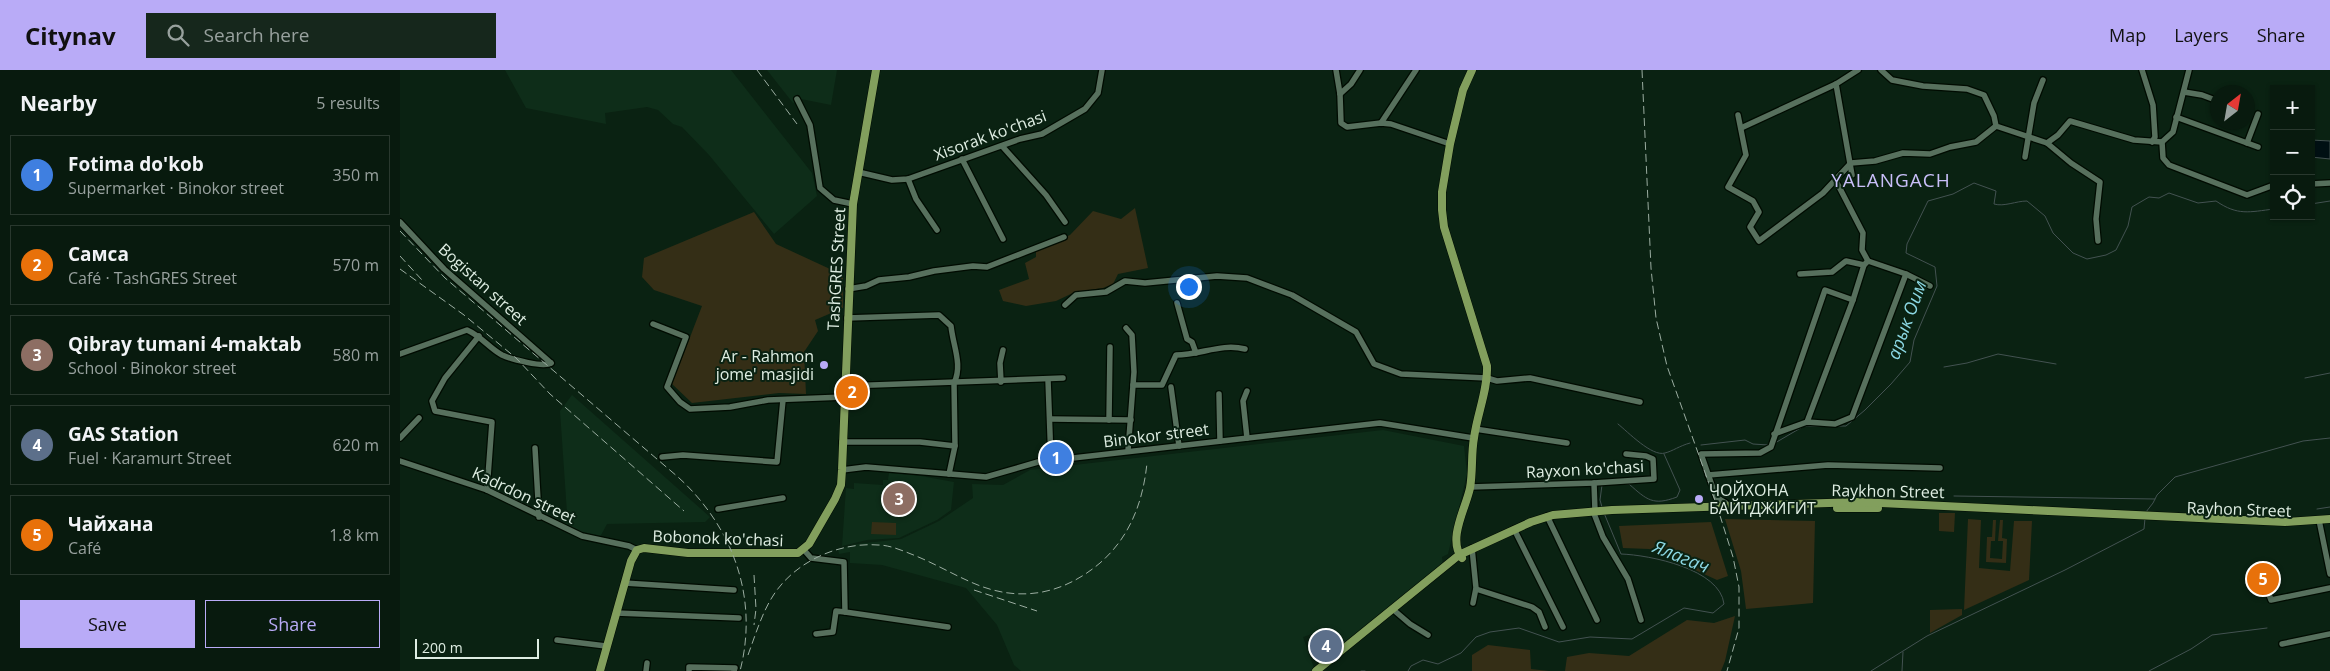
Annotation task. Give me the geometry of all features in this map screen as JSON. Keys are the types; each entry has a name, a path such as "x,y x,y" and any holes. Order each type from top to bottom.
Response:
{"main road":[{"name":"TashGRES Street","path":"842,470 853,204 876,70"},
{"path":"1461,557 1456,537 1470,487 1475,429 1488,366 1443,223 1442,192 1450,144 1463,90 1472,70"},
{"name":"Bobonok ko'chasi","path":"600,671 624,583 637,550 644,548 688,553 794,554 804,550 835,499 840,485 842,470"},
{"name":"Raykhon Street","path":"1461,557 1515,530 1548,518 1612,511 1727,508 1942,509 2145,517"},
{"name":"Rayhon Street","path":"2145,517 2286,525 2330,520"},
{"path":"1316,671 1325,667 1396,612 1461,557"},
{"path":"1339,656 1461,557"}],"street":[{"name":"Xisorak ko'chasi","path":"858,172 892,180 908,180 962,159 1042,134 1085,109 1098,93 1102,70"},
{"path":"1336,70 1340,94 1341,124 1347,127 1381,123 1391,124 1450,144"},
{"path":"1340,94 1351,84 1360,70"},
{"path":"1381,123 1416,70"},
{"path":"1740,128 1836,84 1858,70"},
{"path":"1881,70 1892,80 1923,86 1967,89 1984,95 1994,116 1996,126"},
{"path":"2142,70 2152,105 2155,137 2152,142"},
{"path":"2046,143 2058,135 2070,121 2134,140 2162,142 2173,132 2189,70"},
{"path":"2025,157 2034,103 2043,80"},
{"path":"1836,84 1852,175"},
{"path":"2184,92 2210,98"},
{"path":"797,98 810,125 820,188 834,200 853,204"},
{"path":"1738,114 1746,155 1728,187 1753,201 1759,212 1750,227 1759,241 1823,193 1851,163 1875,161 1903,153 1930,154 1950,147 1976,142 1996,126"},
{"path":"2247,143 2258,114"},
{"path":"2176,117 2258,147"},
{"path":"1996,126 2046,143 2071,164 2100,182 2096,219 2098,241"},
{"path":"2162,142 2163,158 2169,165 2247,195 2270,186"},
{"path":"1002,146 1046,195 1065,222"},
{"path":"962,159 1004,238"},
{"path":"1807,422 1866,263 1862,250 1863,233 1836,179"},
{"path":"908,180 916,198 937,230"},
{"path":"2315,184 2330,183"},
{"name":"Bogistan street","path":"400,222 444,269 551,363 548,365 535,364 503,356 479,336"},
{"path":"848,289 866,286 879,280 909,277 934,271 973,266 988,267 1064,237"},
{"path":"1800,274 1832,272 1846,261 1866,263 1906,274 1930,286"},
{"path":"1774,435 1807,422 1835,424 1852,417 1906,274"},
{"path":"1065,305 1076,295 1106,292 1125,281 1145,282 1217,276 1247,278 1292,295 1356,332 1374,364 1401,374 1487,378 1497,381 1530,378 1640,402"},
{"path":"1727,508 1724,501 1716,497 1701,454 1760,453 1771,447 1825,290 1853,300"},
{"path":"1177,303 1187,339 1192,342 1196,353"},
{"path":"847,318 939,315 951,326 953,345 958,361 958,375 954,383 955,446 950,474"},
{"path":"653,324 686,337 667,387 680,402 690,409 730,407 768,400 844,397"},
{"path":"1126,328 1132,335 1133,385 1132,420 1128,452"},
{"path":"400,354 467,330 479,336 445,378 432,401 435,411 492,422 487,490"},
{"path":"1133,385 1162,385 1176,355 1196,353 1227,346 1245,349"},
{"path":"1108,420 1110,347"},
{"path":"1002,382 1000,363 1003,350"},
{"path":"845,386 1002,382 1063,378"},
{"path":"1048,380 1051,461"},
{"path":"1171,387 1179,446"},
{"path":"1247,391 1243,402 1247,438"},
{"path":"1220,394 1220,441"},
{"path":"662,457 682,455 777,462 783,400"},
{"path":"400,438 419,418"},
{"path":"1050,419 1132,420"},
{"name":"Binokor street","path":"842,470 866,467 986,477 1038,462 1380,423 1474,438"},
{"path":"1475,429 1567,443"},
{"path":"842,442 920,442 955,446"},
{"path":"535,448 539,517"},
{"name":"Rayxon ko'chasi","path":"1470,487 1654,479 1653,459 1646,456 1626,454"},
{"name":"Kadrdon street","path":"400,461 487,490 539,517 582,536 629,546 637,550"},
{"path":"1708,475 1828,465 1940,468"},
{"path":"1594,483 1596,512 1614,558 1628,579 1641,620"},
{"path":"718,510 783,498"},
{"path":"1548,518 1598,620"},
{"path":"2320,522 2330,574"},
{"path":"1515,530 1563,627"},
{"path":"804,550 811,558"},
{"path":"1473,550 1476,589 1473,603"},
{"path":"794,554 844,562 845,612"},
{"path":"2263,578 2271,600 2330,588"},
{"path":"624,583 734,590"},
{"path":"1476,589 1532,607 1539,612 1545,627"},
{"path":"816,634 833,632 836,611 948,627"},
{"path":"1396,612 1410,624 1428,635"},
{"path":"616,613 739,618"},
{"path":"2282,644 2330,634"},
{"path":"557,640 606,646"},
{"path":"646,663 646,671"},
{"path":"689,671 689,667 735,668 734,671"}],"shaded area":[{"path":"505,70 731,70 812,173 817,196 774,234 709,155 682,127 673,124 658,110 647,107 605,113 606,124 526,108"},
{"path":"767,70 837,70 831,105 801,99 793,103"},
{"path":"2315,140 2330,141 2330,159 2315,157"},
{"path":"1135,208 1148,268 1118,274 1113,284 1103,288 1075,292 1056,301 1026,306 1003,301 999,290 1029,279 1025,263 1036,257 1036,250 1070,235 1093,211 1121,219"},
{"path":"754,212 776,244 843,275 843,308 815,320 818,331 804,352 806,394 779,393 692,403 672,384 702,306 654,290 642,277 644,258"},
{"path":"572,395 710,517 705,522 607,524 600,537 583,534 563,524 567,513 560,411"},
{"path":"1383,430 1464,446 1467,474 1448,554 1442,557 1443,565 1343,647 1330,628 1303,637 1314,668 1310,671 1021,671 1014,665 997,625 966,588 882,565 850,563 850,552 839,554 838,549 857,544 901,539 939,521 973,498 972,484 1003,485 1030,470"},
{"path":"889,473 954,482 951,510 937,520 899,538 867,540 842,546 846,488 854,489 854,483 883,485 883,480 888,480"},
{"path":"1939,513 1955,513 1954,532 1939,531"},
{"path":"1725,519 1815,521 1813,603 1746,609 1741,571"},
{"path":"1968,519 1981,520 1979,568 2010,571 2014,521 2032,521 2029,580 1964,610"},
{"path":"1993,520 1996,520 1995,541 1991,541 1990,558 2002,559 2003,541 1998,541 2000,520 2003,520 2002,538 2007,539 2006,563 1986,562 1987,537 1992,537"},
{"path":"872,522 896,523 896,535 871,534"},
{"path":"1711,522 1728,576 1717,580 1649,549 1623,548 1619,526"},
{"path":"1962,609 1962,615 1930,633 1930,610"},
{"path":"1735,616 1721,671 1565,671 1567,657 1589,653 1629,656 1687,620 1714,623"},
{"path":"1488,645 1530,650 1531,669 1549,671 1472,671 1472,655"}],"waterway":[{"name":"арык Оим","path":"1837,426 1846,426 1865,410 1910,362 1914,340 1937,286 1935,267 1906,253 1907,244 1928,201 1953,194 1974,183 1996,191 1994,204 2002,205 2027,201 2045,216 2053,233 2073,253 2087,259 2106,255 2116,250 2128,226 2132,207 2149,197 2159,198 2169,193 2198,203 2216,201 2237,211 2250,212 2270,210"},
{"name":"арык Оим","path":"2315,203 2330,201"},
{"path":"1944,367 1998,354 2056,364"},
{"path":"2305,378 2330,373"},
{"name":"арык Оим","path":"1618,424 1647,448 1660,453 1665,453 1690,443"},
{"name":"арык Оим","path":"1775,443 1804,426 1828,426"},
{"path":"2146,512 2157,495 2175,477 2303,441 2330,438"},
{"name":"арык Оим","path":"1701,445 1745,440 1753,444 1768,445"},
{"name":"Ялагач","path":"1616,484 1629,484 1651,500 1662,501 1677,497 1680,490 1664,454"},
{"name":"Ялагач","path":"1602,485 1600,500 1602,507"},
{"path":"1954,496 2155,499"},
{"path":"2317,509 2330,507"},
{"name":"Ялагач","path":"1408,671 1411,666 1423,660 1438,664 1461,653 1476,637 1490,632 1519,628 1559,642 1590,637 1632,639 1684,608 1713,613 1724,604 1720,592 1697,573 1665,561 1621,554 1604,513"},
{"path":"1871,671 1927,636 2065,570 2144,529 2145,518"},
{"path":"2149,671 2191,649 2212,635 2267,628"},
{"path":"1902,671 1903,652"}],"railway":[{"path":"757,70 797,124"},
{"path":"1642,70 1651,268 1656,318 1667,366 1717,506 1733,557 1739,587 1739,628 1727,671"},
{"path":"400,231 445,278 678,477 714,518 727,541 737,565 743,591 746,617 745,644 740,671"},
{"path":"400,256 422,280"},
{"path":"400,269 464,315 516,358 550,394 684,511"},
{"path":"748,655 764,612 780,586 803,565 817,557 847,547 878,545 895,548 973,583 1007,593 1040,592 1055,589 1071,582 1086,574 1100,563 1127,530 1138,505 1147,463"},
{"path":"754,575 756,609 754,625"},
{"path":"974,590 1037,611"}],"place":[{"name":"Ar - Rahmon jome' masjidi","path":"824,365"},
{"name":"Самса","path":"852,392"},
{"name":"Fotima do'kob","path":"1056,458"},
{"name":"Qibray tumani 4-maktab","path":"899,499"},
{"name":"ЧОЙХОНА БАЙТДЖИГИТ","path":"1699,499"},
{"name":"Чайхана","path":"2263,579"},
{"name":"GAS Station","path":"1326,646"}],"district":[{"name":"YALANGACH","path":"1891,180"}]}
